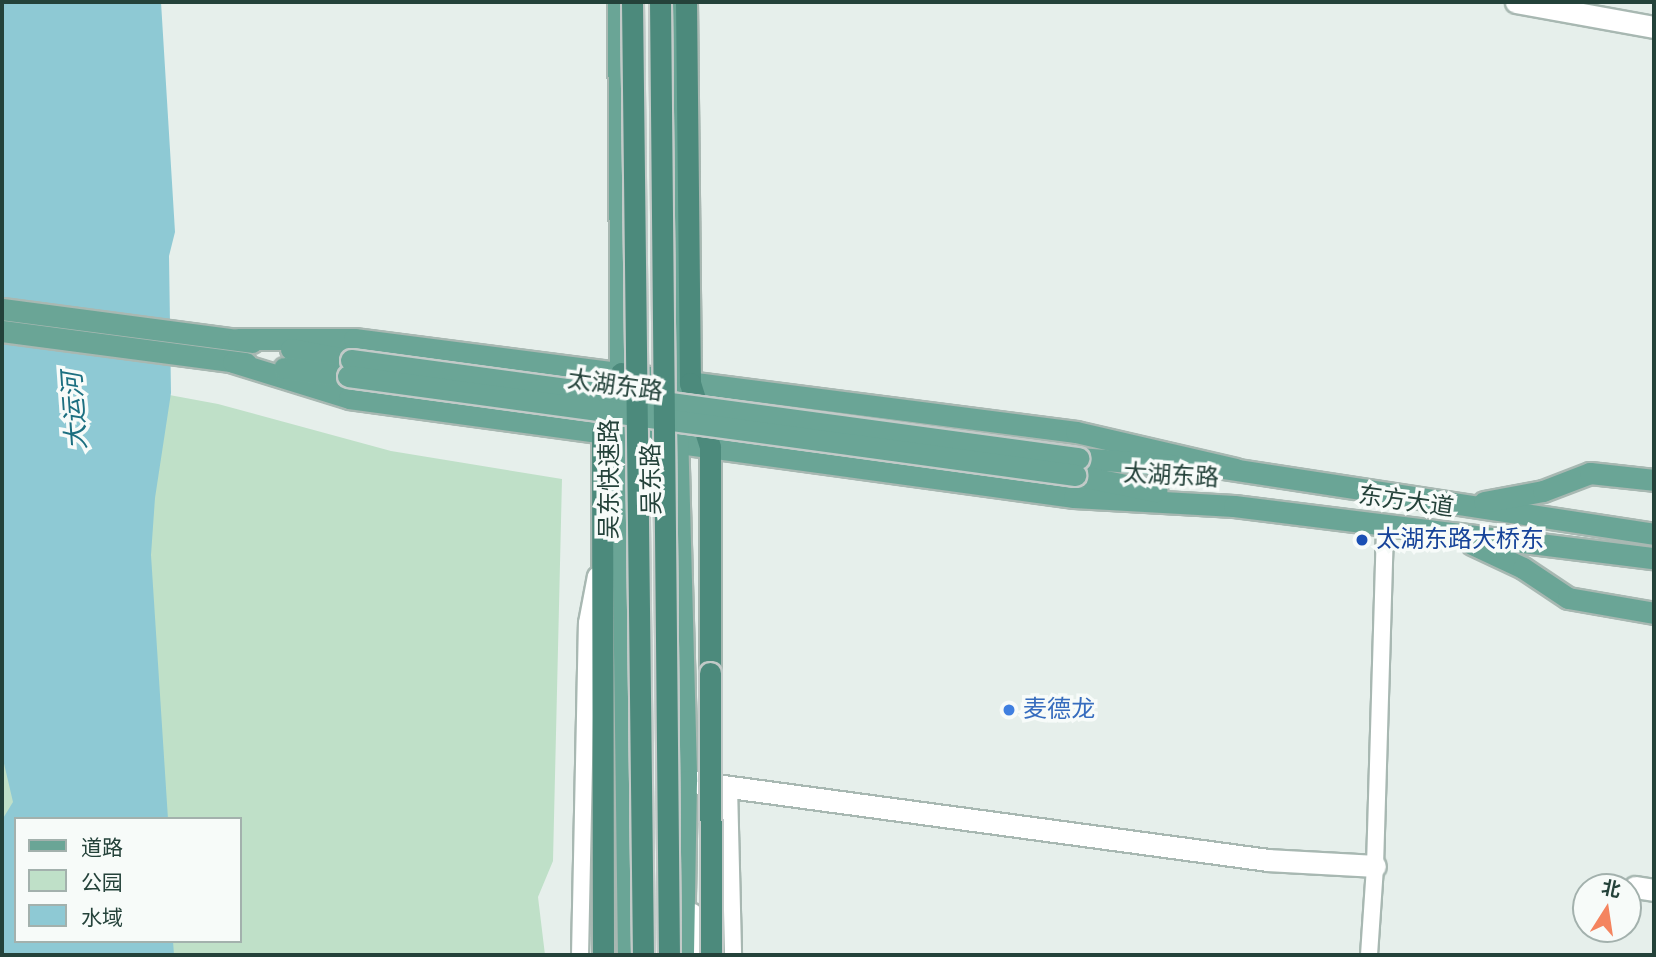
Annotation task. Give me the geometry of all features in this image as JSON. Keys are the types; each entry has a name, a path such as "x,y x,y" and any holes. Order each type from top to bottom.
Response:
{"highway":[{"name":"吴东快速路","path":"632,2 643,955"},
{"path":"660,2 669,955"},
{"path":"686,2 683,382 710,447 711,955"},
{"path":"603,955 603,535 612,433 621,373"}],"main road":[{"path":"618,2 621,373"},
{"name":"吴东路","path":"674,2 683,382 677,443 686,781 683,955"},
{"name":"太湖东路","path":"2,309 238,339 351,360 1077,467 1234,506"},
{"name":"太湖东路","path":"2,331 1077,467 1236,469"},
{"name":"太湖东路","path":"238,339 354,339 1076,432 1236,469"},
{"name":"太湖东路","path":"233,362 349,398 1074,497 1234,506"},
{"name":"吴东路","path":"612,433 628,955"},
{"name":"东方大道","path":"1236,469 1654,534"},
{"path":"1451,502 1506,499 1543,491 1595,472 1654,480"},
{"path":"1573,523 1564,517 1560,504 1562,491 1575,478"},
{"name":"东方大道","path":"1234,506 1654,558"},
{"path":"1444,534 1501,557 1583,603 1654,612"},
{"path":"1554,588 1546,574 1548,563 1554,554 1569,548"}],"street":[{"path":"1516,2 1654,27"},
{"path":"1369,955 1375,866 1385,526"},
{"path":"580,955 587,623 603,535"},
{"path":"695,955 686,781 1268,860 1375,866"},
{"path":"729,787 733,955"}],"green space":[{"path":"2,364 218,404 391,451 562,479 553,861 538,897 545,955 2,955"}],"water":[{"name":"大运河","path":"2,2 161,2 175,232 169,256 171,393 155,498 151,555 168,817 14,817 14,943 173,943 174,955 2,955 2,820 13,802 2,755"}],"place":[{"name":"太湖东路大桥东","path":"1362,540"},
{"name":"麦德龙","path":"1009,710"}]}
